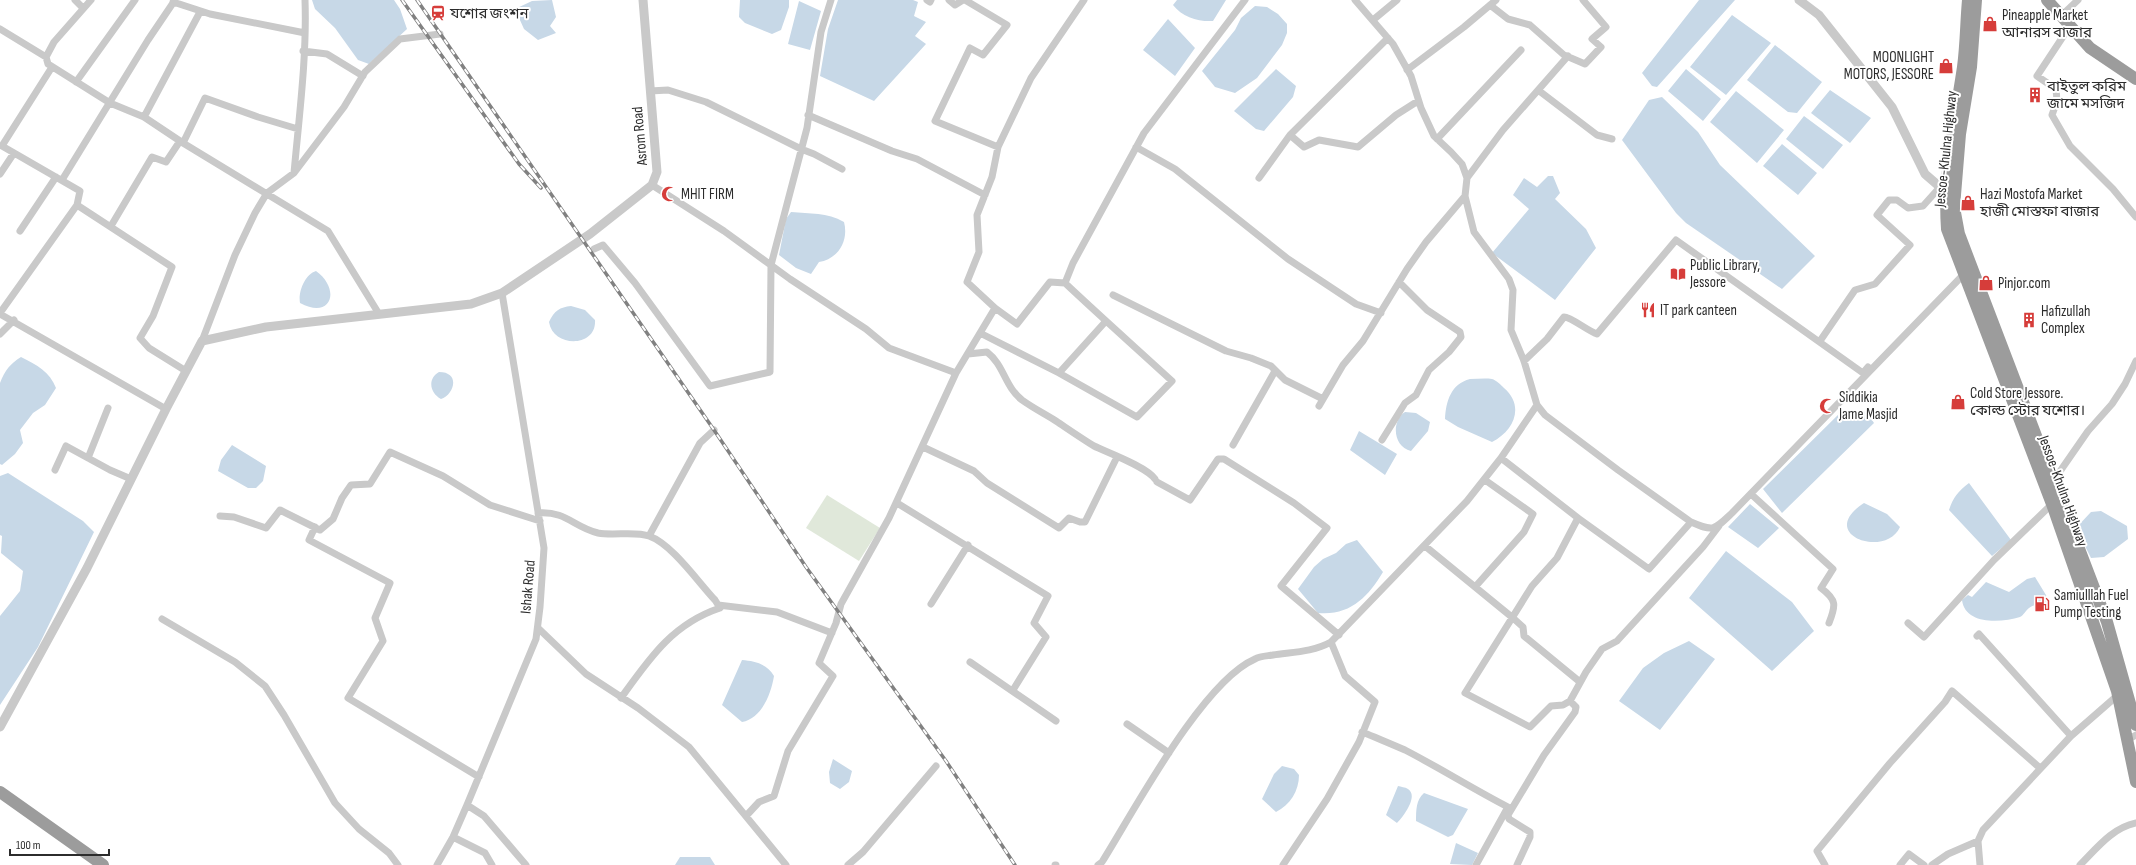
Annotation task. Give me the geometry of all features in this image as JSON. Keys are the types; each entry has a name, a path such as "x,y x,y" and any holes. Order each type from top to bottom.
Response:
{"highway":[{"name":"Jessoe-Khulna Highway","path":"1968,0 1963,66 1951,138 1947,190 1947,229 1965,272 2052,504 2118,695 2132,738 2136,782"},
{"name":"Jessoe-Khulna Highway","path":"1976,0 1972,67 1960,134 1947,190 1954,207 1959,234 2107,622 2136,725"},
{"path":"2047,0 2090,48 2136,79"},
{"path":"0,792 103,865"}],"street":[{"path":"75,0 83,8"},
{"path":"46,57 54,42 91,0"},
{"path":"76,82 135,0"},
{"path":"294,173 305,33 305,0"},
{"name":"Asrom Road","path":"202,341 266,327 471,304 502,293 586,236 652,185 657,172 643,0"},
{"path":"594,249 603,245 635,284 710,386 770,372 771,265 801,149 821,32 831,0"},
{"path":"927,0 930,2 931,0"},
{"path":"949,0 955,5 964,0 1007,26 984,55 970,48 936,121 998,147"},
{"path":"980,333 1059,373 1137,417 1172,381 1065,283 1050,282 1017,324 995,308 967,282 979,252 977,215 992,177 998,147 1031,78 1084,0"},
{"path":"1065,283 1074,263 1144,133 1245,0"},
{"path":"1355,0 1388,38 1407,70 1418,101 1434,136 1462,164 1467,178 1465,196 1474,232 1509,279 1513,290 1511,330 1524,361 1537,405 1545,415 1618,470 1691,522 1710,529 1722,523"},
{"path":"1373,20 1397,0"},
{"path":"1407,70 1493,2 1508,19 1530,25 1568,56 1585,64 1600,47 1592,39 1606,27 1583,0"},
{"path":"1799,0 1819,14 1892,107 1925,174 1947,190 1923,206 1908,208 1897,200 1889,200 1877,215 1910,245 1875,284 1855,290 1820,341"},
{"path":"2061,16 2078,0"},
{"path":"20,231 59,179 110,103 148,40 174,1 200,12 305,33"},
{"path":"144,117 200,12"},
{"path":"2070,26 2036,76 2056,90 2057,101 2052,115 2070,146 2113,189 2136,217"},
{"path":"0,29 46,57 48,64 52,67 110,103 144,117 181,142 328,231 379,314"},
{"path":"0,727 67,608 166,409 202,341 235,255 255,213 267,194 294,173 344,107 363,76 400,39 440,34"},
{"path":"1259,178 1290,134 1388,38"},
{"path":"1437,139 1521,50"},
{"path":"303,51 327,54 363,76"},
{"path":"1467,178 1503,130 1568,56"},
{"path":"52,67 1,146 80,191 77,205 0,313 166,409"},
{"path":"650,91 668,90 706,102 814,154 842,170"},
{"path":"1538,90 1597,135 1612,139"},
{"path":"111,226 152,157 166,162 181,142 205,98 258,117 298,129"},
{"path":"1290,134 1304,147 1319,140 1358,146 1396,115 1418,101"},
{"path":"808,115 892,151 917,159 985,195"},
{"path":"1136,147 1175,169 1288,259 1356,304 1381,313"},
{"path":"0,174 14,153"},
{"path":"652,185 724,231 771,265 866,329 889,348 956,373"},
{"path":"1113,295 1226,351 1271,366 1285,380 1321,403 1343,365 1363,341 1399,282 1426,242 1465,196"},
{"path":"77,205 172,267 152,316 140,338 149,348 186,370"},
{"path":"1524,361 1547,339 1564,317 1568,317 1581,327 1598,334 1676,240 1863,373 1965,272"},
{"path":"1578,518 1557,558 1532,586 1464,693 1530,727 1551,706 1563,705 1570,701 1580,682 1602,649 1617,641 1703,547 1722,523 1965,272"},
{"path":"1382,440 1405,403 1416,395 1429,370 1449,352 1461,337 1460,332 1427,310 1399,282"},
{"name":"Ishak Road","path":"437,865 453,837 479,777 536,639 538,628 544,548 502,293"},
{"path":"746,816 758,802 774,796 788,751 833,676 819,663 832,633 841,604 897,503 956,373 995,308"},
{"path":"0,334 14,320"},
{"path":"1059,373 1106,321"},
{"path":"968,354 987,352 993,357 1002,370 1009,388 1022,400 1094,445 1152,475 1156,481 1190,500 1218,459 1224,459 1294,503 1328,528 1281,586 1339,634"},
{"path":"2054,480 2088,431 2112,404 2125,384 2136,361"},
{"path":"1233,445 1275,370"},
{"path":"1098,865 1102,862 1170,753 1211,697 1228,678 1256,658 1311,650 1331,642 1425,546 1485,480 1537,405"},
{"path":"88,458 108,408"},
{"path":"650,536 700,443 714,430"},
{"path":"55,470 66,446 131,479"},
{"path":"923,447 974,471 987,483 1059,528 1069,518 1085,522 1117,457"},
{"path":"220,516 234,517 266,528 280,510 320,530 333,519 342,498 351,485 370,484 390,452 443,476 490,505 540,521"},
{"path":"1501,458 1578,518 1649,569 1691,522"},
{"path":"1476,588 1524,532 1533,514 1485,480"},
{"path":"1751,494 1833,570 1821,588 1832,597 1835,608 1829,623"},
{"path":"897,503 968,545 1048,596 1034,623 1046,637 1013,690"},
{"path":"1908,623 1924,637 1994,560 2052,504"},
{"path":"538,513 557,514 597,533 650,536 674,553 718,605 777,612 832,633"},
{"path":"315,527 309,540 390,583 375,618 383,641 348,698 479,777"},
{"path":"931,604 968,545"},
{"path":"1425,546 1513,618 1523,628 1524,636 1580,682"},
{"path":"621,698 669,636 704,613 720,608 718,605"},
{"path":"162,619 235,662 265,686 284,714 335,803 359,829 389,853 398,865"},
{"path":"538,628 586,674 689,747 786,865"},
{"path":"1977,636 1979,634 2071,736"},
{"path":"1283,865 1327,799 1362,732 1375,702 1345,676 1331,642"},
{"path":"970,662 1013,690 1056,721"},
{"path":"1825,865 1817,851 1890,763 1945,702 1952,691 2040,768"},
{"path":"1980,865 1978,841 1983,830 1996,814 2071,736 2118,695"},
{"path":"1517,865 1530,837 1530,832 1509,819 1508,815 1544,755 1575,712 1576,707 1570,701"},
{"path":"1127,724 1170,753"},
{"path":"1362,732 1404,750 1470,788 1508,807 1476,865"},
{"path":"848,865 863,852 936,766"},
{"path":"467,805 484,816 526,865"},
{"path":"2080,865 2107,837 2126,825 2136,823"},
{"path":"453,837 485,853 492,865"},
{"path":"1932,865 1948,854 1978,841"},
{"path":"1900,865 1909,854 1924,865"}],"shaded area":[{"path":"827,495 880,528 859,561 806,528"}],"water":[{"path":"312,0 394,0 400,9 407,29 369,64 358,60 335,28 315,9"},
{"path":"552,0 556,17 550,26 556,33 538,40 524,29 515,9 532,1"},
{"path":"740,0 789,0 789,7 781,30 772,34 745,23 739,17"},
{"path":"838,0 913,0 918,2 914,16 926,22 915,36 926,44 874,101 820,76 828,29"},
{"path":"1177,0 1226,0 1213,21 1208,21 1197,20 1181,13 1173,5"},
{"path":"1699,0 1735,0 1657,87 1652,86 1642,73"},
{"path":"799,1 821,11 810,50 788,44"},
{"path":"1255,6 1267,7 1278,14 1287,24 1287,33 1282,45 1257,78 1235,93 1215,87 1202,71 1235,30 1241,18"},
{"path":"1732,15 1771,43 1726,95 1690,67"},
{"path":"1168,19 1195,48 1175,76 1143,50"},
{"path":"1775,45 1822,82 1797,113 1788,112 1747,80"},
{"path":"1276,69 1296,86 1293,97 1264,131 1256,129 1234,111"},
{"path":"1686,69 1721,99 1703,121 1668,91"},
{"path":"1830,90 1871,118 1850,143 1811,113"},
{"path":"1736,91 1784,130 1757,163 1710,122"},
{"path":"1662,97 1698,132 1720,165 1815,256 1782,289 1686,223 1676,213 1622,140 1649,100"},
{"path":"1804,116 1843,145 1823,169 1786,139"},
{"path":"1782,144 1817,173 1798,195 1763,166"},
{"path":"1548,176 1553,176 1560,193 1555,199 1586,229 1596,248 1555,300 1492,253 1529,209 1513,195 1524,178 1537,187"},
{"path":"791,212 831,216 844,222 845,236 837,253 826,260 819,262 811,274 796,268 779,255 786,219"},
{"path":"316,271 324,278 329,286 330,294 326,305 320,308 311,307 300,303 300,294 303,284 312,273"},
{"path":"571,306 585,310 595,320 594,329 589,336 582,340 566,340 558,337 552,331 549,322 558,310"},
{"path":"21,357 38,366 47,373 56,388 45,405 33,413 20,430 23,443 15,454 2,465 0,464 0,383 8,368"},
{"path":"439,372 446,373 453,379 452,389 446,397 441,399 434,393 431,386 433,378"},
{"path":"1470,379 1494,380 1510,395 1514,402 1514,418 1511,425 1500,437 1492,442 1458,427 1445,419 1448,400 1454,389 1464,381"},
{"path":"1843,410 1855,420 1866,411 1874,423 1782,513 1763,489"},
{"path":"1405,412 1416,413 1430,422 1428,431 1411,451 1405,449 1400,444 1396,433 1396,427 1400,416"},
{"path":"1359,431 1397,454 1385,475 1350,450"},
{"path":"232,445 266,466 263,481 256,488 248,488 218,471 221,460"},
{"path":"8,473 83,521 94,532 38,647 0,705 0,616 20,591 23,571 1,553 2,536 0,535 0,476"},
{"path":"1969,483 2011,540 1992,556 1949,510 1956,495"},
{"path":"1864,503 1887,514 1900,527 1892,536 1882,541 1870,542 1858,539 1850,533 1847,525 1851,515"},
{"path":"1750,504 1779,528 1758,548 1728,527"},
{"path":"2101,511 2127,526 2128,539 2104,557 2091,558 2076,528 2091,512"},
{"path":"1357,540 1383,572 1371,589 1357,603 1340,611 1318,613 1298,589 1314,567 1323,559 1336,553 1346,544"},
{"path":"1726,551 1792,602 1814,631 1772,671 1689,598"},
{"path":"2035,577 2049,600 2031,607 2020,617 1994,621 1985,620 1970,614 1965,608 1962,600 1968,595 1972,597 1986,582 2009,592 2027,579"},
{"path":"1689,641 1715,659 1660,730 1619,701 1643,668 1664,653"},
{"path":"742,660 752,661 764,666 774,676 771,690 760,710 749,720 742,722 722,705"},
{"path":"833,759 852,771 849,782 840,789 830,783 829,772"},
{"path":"1282,766 1294,769 1299,775 1299,781 1293,797 1286,806 1276,812 1262,799 1274,774"},
{"path":"1398,786 1408,789 1412,796 1409,806 1397,823 1386,815"},
{"path":"1424,793 1468,809 1453,835 1448,837 1416,821 1416,809 1418,802"},
{"path":"1456,843 1478,853 1472,865 1450,864"},
{"path":"680,857 710,857 715,865 675,865"}],"railway":[{"path":"402,0 519,164 541,188"},
{"path":"417,0 714,430 806,567 946,761 1015,865"}],"place":[{"name":"যশোর জংশন","path":"438,13"},
{"name":"Pineapple Market আনারস বাজার","path":"1990,24"},
{"name":"MOONLIGHT MOTORS, JESSORE","path":"1946,66"},
{"name":"বাইতুল করিম জামে মসজিদ","path":"2035,95"},
{"name":"MHIT FIRM","path":"669,194"},
{"name":"Hazi Mostofa Market হাজী মোস্তফা বাজার","path":"1968,203"},
{"name":"Public Library, Jessore","path":"1678,274"},
{"name":"Pinjor.com","path":"1986,283"},
{"name":"IT park canteen","path":"1648,310"},
{"name":"Hafizullah Complex","path":"2029,320"},
{"name":"Cold Store Jessore. কোল্ড স্টোর যশোর।","path":"1958,402"},
{"name":"Siddikia Jame Masjid","path":"1827,406"},
{"name":"Samiulllah Fuel Pump Testing","path":"2042,604"}]}
